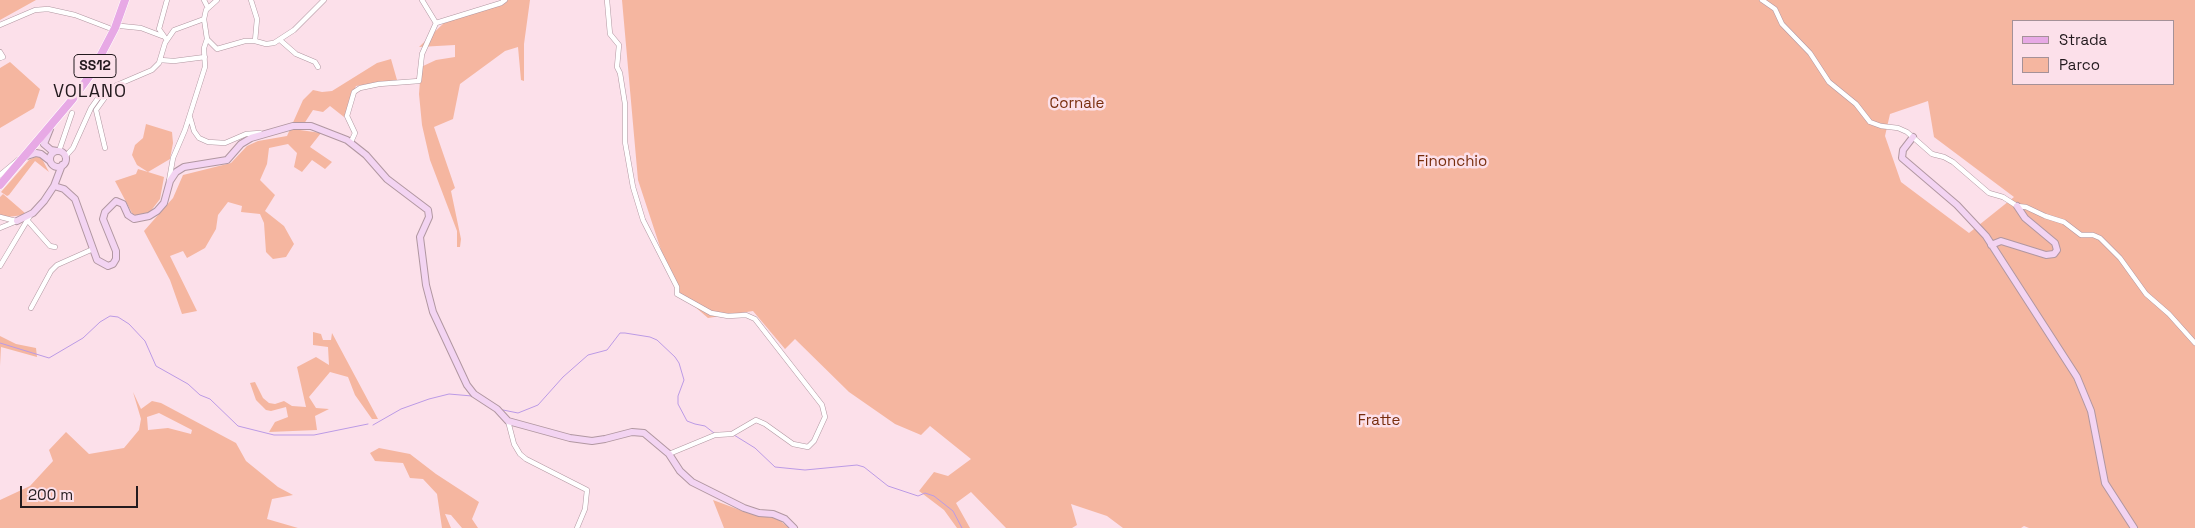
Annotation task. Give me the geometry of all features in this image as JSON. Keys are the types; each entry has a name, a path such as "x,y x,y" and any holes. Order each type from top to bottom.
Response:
{"main road":[{"name":"SS12","path":"0,185 52,124 91,74 115,28 125,0"}],"street":[{"path":"0,228 31,214 44,201 55,183 65,157 73,148 95,101 103,91 152,70 159,63 164,38 159,29 167,0"},
{"path":"204,0 208,8"},
{"path":"72,113 58,151 50,156 55,183 75,199 97,260 108,266 113,264 116,258 116,251 103,219 105,212 116,201 123,204 128,215 134,219 149,216 164,203 173,158 186,130 193,101 206,67 204,48 207,39 204,19 208,8 217,0"},
{"path":"251,0 257,18 256,41"},
{"path":"207,39 217,49 245,41 256,41 266,44 280,40 294,30 324,0"},
{"path":"422,0 436,22"},
{"path":"436,22 501,3 505,0"},
{"path":"607,0 610,34 618,45 617,67 620,73 625,104 626,153 633,187 643,220 676,287 677,294 710,313 728,316 746,315 755,319 822,404 825,417 814,441 808,447 793,444 765,424 756,420 732,434 716,435 668,454"},
{"path":"1762,0 1775,9 1782,24 1810,53 1829,82 1856,104 1870,122 1881,126 1898,128 1913,137 1932,154 1953,162 1984,189 2003,197 2017,206 2025,218 2056,243 2057,250 2054,254 2046,255 2001,241 1991,245"},
{"path":"0,25 36,10 48,9 75,15 109,28"},
{"path":"164,38 174,30 204,19"},
{"path":"351,142 355,134 347,116 354,92 360,88 379,84 419,81 422,54 436,22"},
{"path":"121,26 141,28 164,38"},
{"path":"280,40 296,54 314,62 318,67"},
{"path":"0,52 3,57 0,58"},
{"path":"160,60 174,61 205,57"},
{"path":"105,148 96,110 112,88"},
{"path":"189,116 199,138 208,142 226,143 246,134 266,134"},
{"path":"52,124 44,144 65,157"},
{"path":"168,186 176,172 184,167 228,160 240,144 251,138 293,126 311,126 351,142 366,155 387,179 428,210 429,217 420,237 426,285 433,312 470,391 497,408 508,421 514,444 520,454 534,464 587,490 584,509 577,528"},
{"path":"1913,137 1903,150 1902,158 1978,226 2077,377 2091,411 2105,483 2134,528"},
{"path":"0,175 23,158 36,153 46,156 52,163 62,165"},
{"path":"2017,206 2026,207 2064,222 2081,235 2093,235 2106,243 2120,258 2146,294 2169,314 2195,343"},
{"path":"0,266 28,222 31,214"},
{"path":"0,217 18,221"},
{"path":"28,222 50,246 55,247"},
{"path":"31,308 51,271 57,265 93,249"},
{"path":"508,421 570,438 592,440 611,438 632,432 644,433 668,454 692,482 744,508 785,518 794,528"}],"green space":[{"path":"0,0 36,0 0,20"},
{"path":"507,0 530,0 524,44 524,81 521,80 518,47 505,51 460,84 453,119 434,127 455,188 451,191 461,239 460,247 457,247 457,231 430,160 422,125 419,94 421,67 436,60 455,57 455,45 419,47 447,20 504,4"},
{"name":"Finonchio","path":"622,0 2195,0 2195,528 2029,528 2024,526 2021,528 1123,528 1107,516 1071,504 1077,525 1072,528 1006,528 971,492 956,503 970,528 957,528 944,510 919,491 934,472 948,476 971,459 930,426 921,435 895,424 849,392 795,339 785,349 753,311 708,318 680,294 662,253 638,180","holes":["1928,101 1934,137 2014,197 1969,233 1901,182 1885,136 1890,114"]},
{"path":"391,59 397,80 356,86 344,117 330,106 323,112 313,110 300,130 321,133 310,147 332,162 325,169 312,160 302,172 294,167 297,153 288,144 269,148 267,164 260,180 275,195 265,211 284,226 294,244 286,257 273,259 266,252 264,223 260,214 241,212 242,206 228,202 218,215 216,229 205,248 187,258 183,251 170,256 197,311 182,314 170,280 144,231 173,198 183,175 231,163 247,146 258,141 287,136 303,100 313,90 322,92 332,91 377,63"},
{"path":"10,62 40,89 34,108 0,128 0,68"},
{"path":"146,124 172,132 173,143 170,159 148,172 137,165 132,155 135,145 143,138"},
{"path":"37,156 41,157 49,172 35,161 9,195 7,196 1,192 29,160"},
{"path":"138,169 164,177 160,199 150,212 142,215 133,215 115,181 136,174"},
{"path":"3,194 25,213 24,215 7,217 0,215 0,197"},
{"path":"313,332 321,334 323,340 331,340 332,333 378,419 372,419 355,395 348,377 330,372 309,397 316,408 329,409 315,416 317,430 269,432 275,422 288,417 286,407 271,411 266,410 256,400 250,383 255,382 263,398 269,403 275,404 284,401 292,406 306,407 297,367 316,357 329,365 328,347 313,345"},
{"path":"0,336 16,344 36,348 37,357 1,347 0,366"},
{"path":"133,392 141,409 152,401 161,403 236,443 246,461 278,487 293,495 272,499 267,519 298,528 0,528 0,500 30,486 53,461 49,450 66,432 89,454 124,448 139,430 141,419","holes":["159,413 192,430 191,434 168,428 148,430 147,417"]},
{"path":"379,448 410,454 436,474 479,502 472,519 478,528 462,528 451,515 445,514 451,528 442,528 437,494 423,479 410,478 403,463 375,461 370,453"},
{"path":"713,500 748,513 778,519 789,528 724,528"}],"waterway":[{"path":"0,343 49,358 83,338 100,322 110,316 118,317 129,324 145,341 156,366 188,384 200,395 210,399 238,426 274,435 314,435 368,424"},
{"path":"503,410 518,413 538,405 563,377 588,355 607,350 620,333 625,333 657,340 675,357 679,363 684,380 678,396 678,404 687,421 705,426 714,433"},
{"path":"373,425 401,409 429,399 449,394 472,396"},
{"path":"734,435 755,448 775,467 805,470 857,465 864,467 888,486 918,496 925,493 934,496 953,511 962,528"}],"district":[{"name":"VOLANO","path":"90,92"}],"park label":[{"name":"Cornale","path":"1077,104"},
{"name":"Fratte","path":"1379,421"}]}
